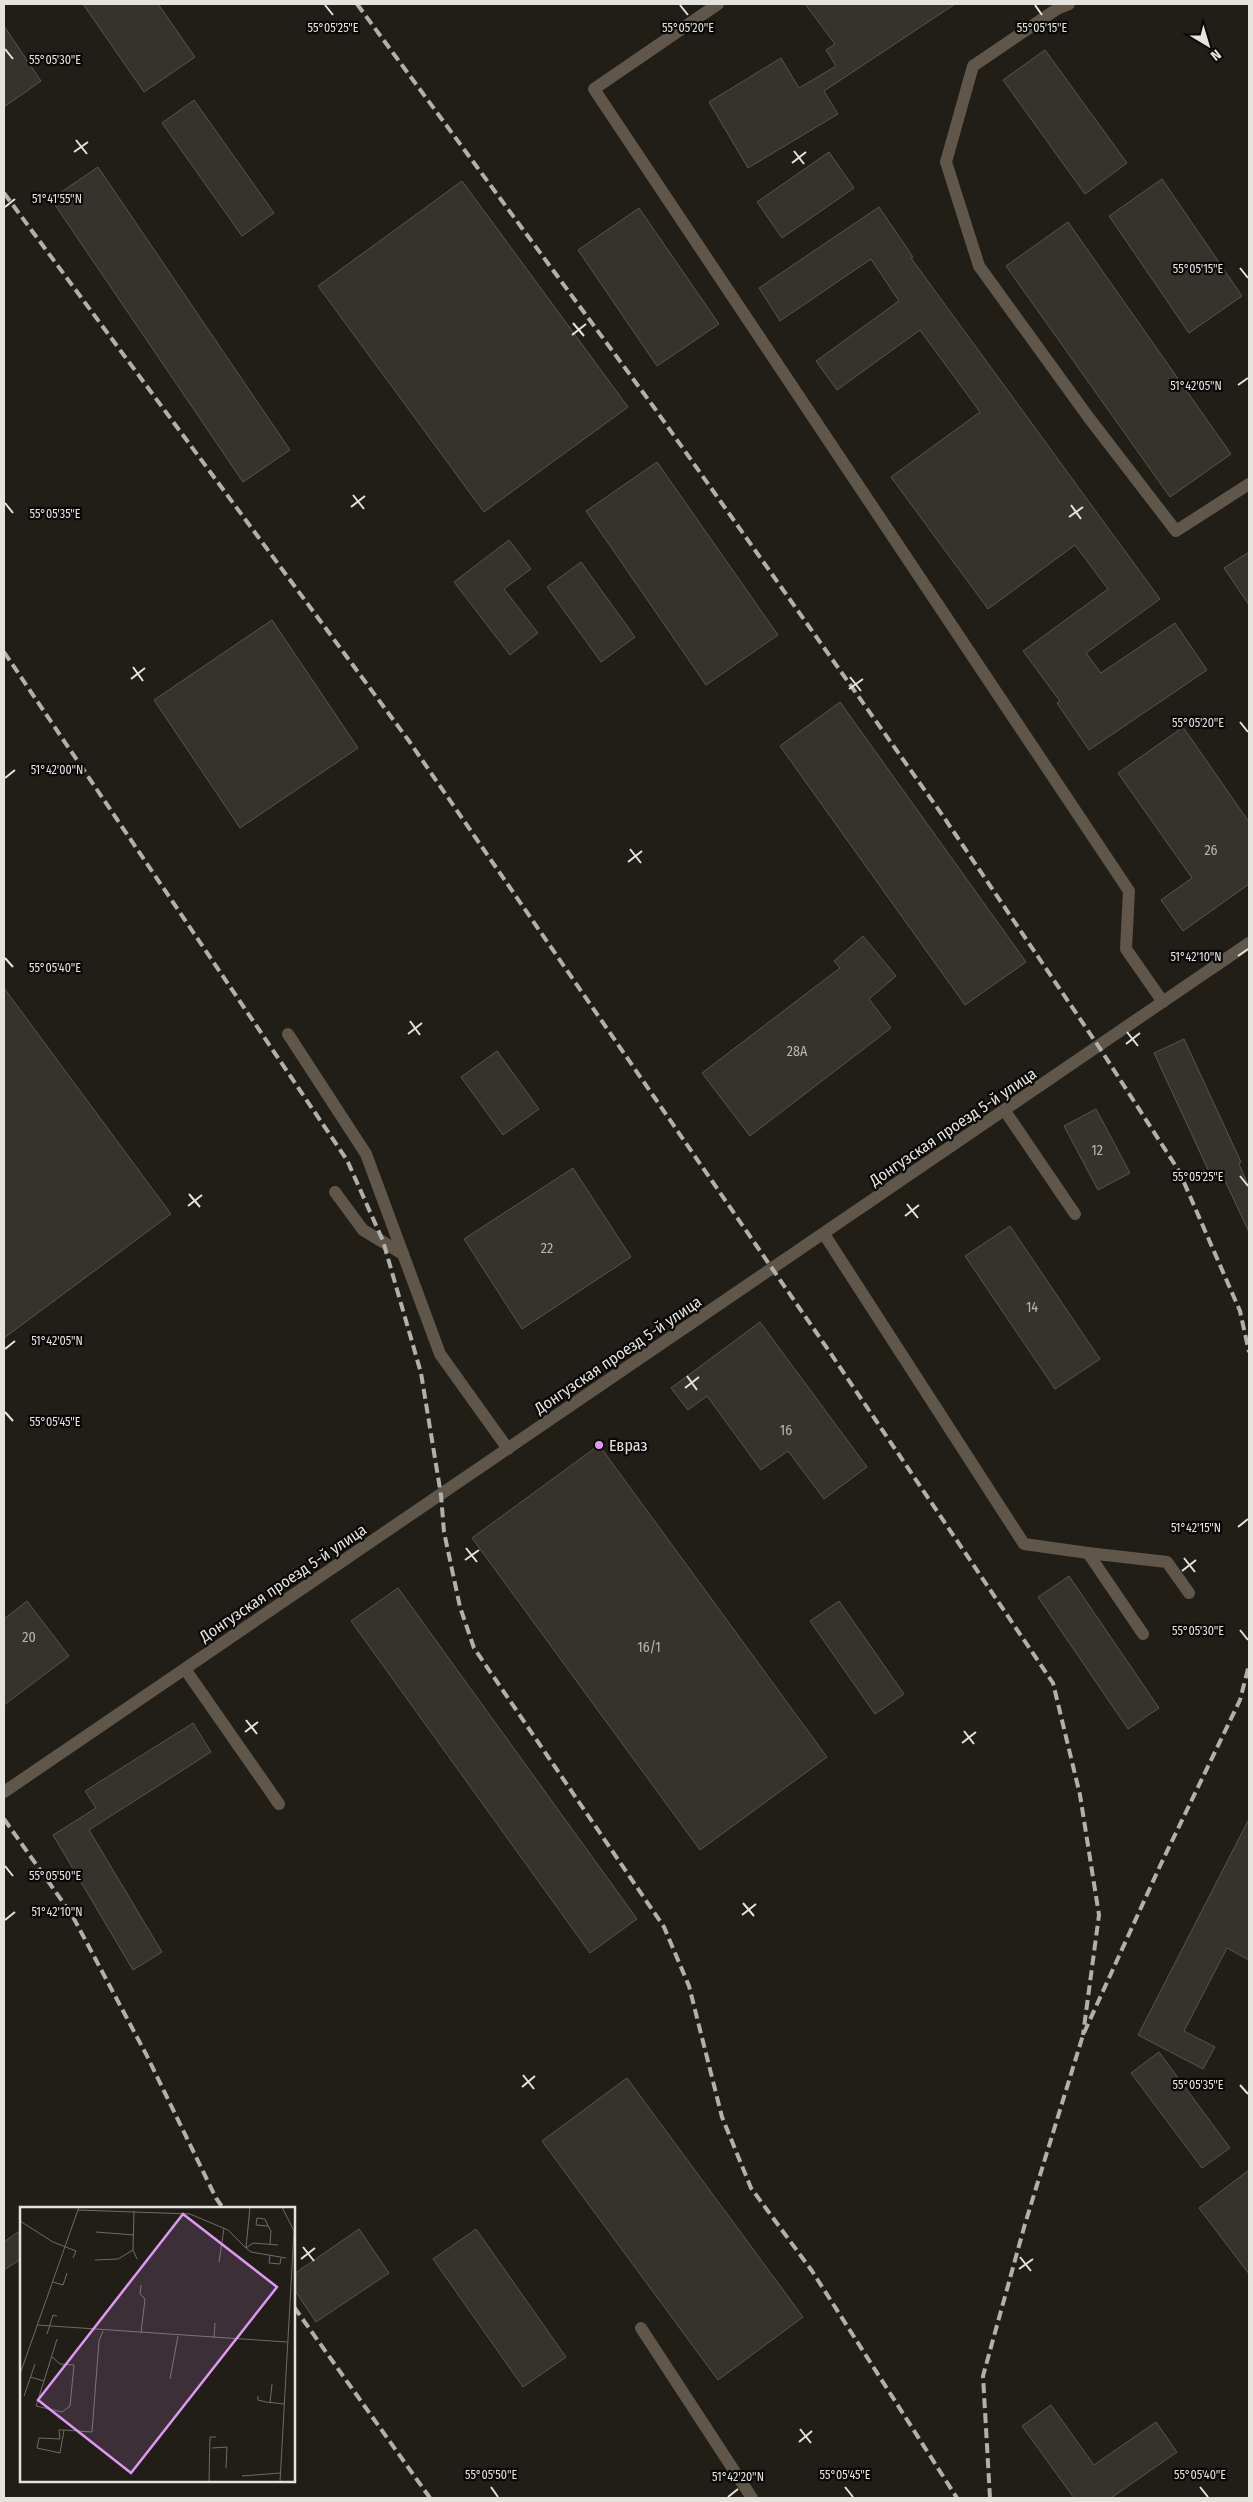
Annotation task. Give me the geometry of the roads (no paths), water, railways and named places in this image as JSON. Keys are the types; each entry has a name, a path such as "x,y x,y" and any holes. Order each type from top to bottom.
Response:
{"street":[{"path":"718,4 594,89 1129,891 1126,949 1163,1002"},
{"path":"1069,4 1057,9 973,66 946,162 979,266 1089,418 1176,531 1249,484"},
{"name":"Донгузская проезд 5-й улица","path":"4,1792 1249,943"},
{"path":"288,1034 366,1154 440,1354 508,1449"},
{"path":"1005,1111 1075,1214"},
{"path":"335,1192 363,1230 403,1254"},
{"path":"824,1234 1024,1544 1167,1562 1189,1593"},
{"path":"1088,1553 1143,1634"},
{"path":"185,1669 279,1804"},
{"path":"641,2328 752,2498"}],"railway":[{"path":"357,4 653,406 943,816 1099,1047 1179,1171 1240,1311 1249,1352"},
{"path":"4,193 409,741 829,1351 1053,1683 1080,1795 1099,1915 1083,2035"},
{"path":"4,652 347,1160 383,1241 421,1373 441,1495 444,1532 460,1607 474,1648 664,1927 689,1986 722,2117 751,2188 812,2271 957,2498"},
{"path":"990,2498 983,2376 1025,2224 1083,2035 1160,1866 1240,1700 1249,1665"},
{"path":"4,1819 72,1915 146,2054 216,2198 222,2207"},
{"path":"295,2308 430,2498"}],"place":[{"name":"Евраз","path":"599,1445"}]}
